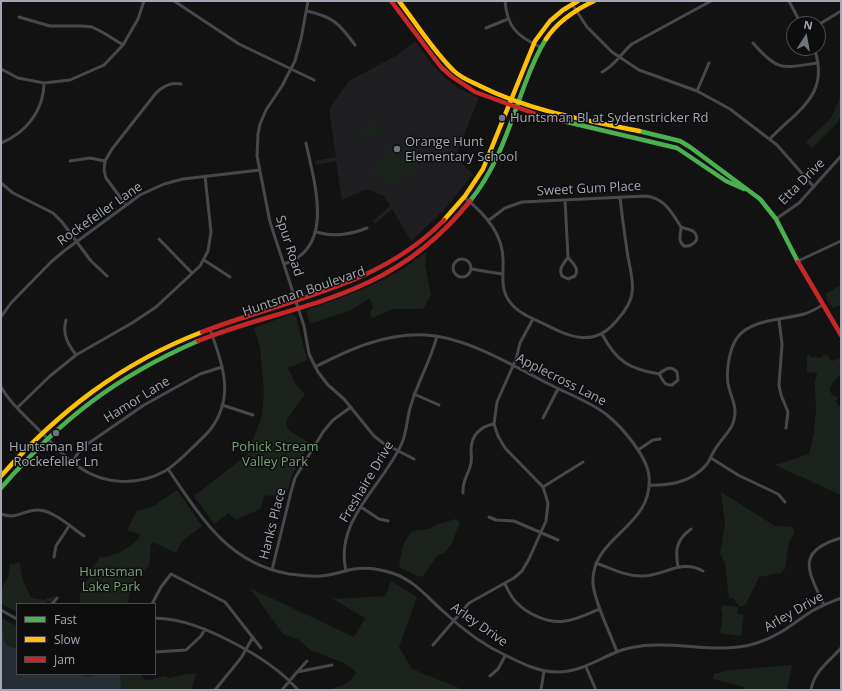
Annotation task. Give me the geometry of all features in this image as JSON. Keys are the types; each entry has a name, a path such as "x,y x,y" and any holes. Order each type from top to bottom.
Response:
{"street":[{"path":"1,69 18,78 44,83 70,80 104,65 123,45 138,19 144,1"},
{"path":"174,1 239,44 314,80"},
{"name":"Spur Road","path":"308,1 298,50 291,69 266,110 260,124 257,145 260,170 270,222 304,326 309,354 315,367 322,378 342,396 374,436 383,443 414,459"},
{"path":"391,1 441,67 451,76 475,92 516,108 564,123 677,148 726,181 752,192"},
{"path":"399,1 438,53 455,72 466,79 512,99 563,116 680,141 752,192 760,199 776,219 798,262 841,335"},
{"path":"505,1 508,20 517,32 533,44 540,47"},
{"name":"Huntsman Boulevard","path":"1,476 42,433 80,400 122,370 176,342 352,280 392,261 413,247 434,229 464,197 478,178 486,163 533,44 550,21 564,9 578,1"},
{"name":"Huntsman Boulevard","path":"1,488 47,438 84,405 126,376 179,349 212,336 360,286 387,273 409,259 434,239 451,223 484,182 492,166 540,47 558,24 576,10 594,1"},
{"path":"602,72 609,69 627,48 638,40 711,1"},
{"path":"789,1 797,16"},
{"path":"572,4 594,35 612,52 646,73 697,91 730,109 780,148 814,187"},
{"path":"307,11 333,20 343,29 355,45"},
{"path":"826,20 841,11"},
{"path":"19,18 50,26 82,26 92,28 104,33 123,45"},
{"path":"486,28 508,20"},
{"path":"753,43 768,60 776,64 789,67 818,63"},
{"path":"770,139 804,106 811,97 817,81 818,63 816,56"},
{"path":"697,91 710,63"},
{"path":"126,205 106,178 104,170 105,161 112,149 156,93 162,88 175,82 182,84"},
{"path":"1,143 19,133 32,119 43,98 44,83"},
{"path":"284,264 294,261 304,254 310,247 316,232 317,201 306,143"},
{"name":"Etta Drive","path":"776,219 799,203 841,156"},
{"path":"70,161 90,158 105,161"},
{"name":"Rockefeller Lane","path":"1,317 11,303 51,262 140,195 164,184 182,179 260,170"},
{"path":"18,408 50,376 76,355 149,313 167,298 204,260 209,247 211,232 205,176"},
{"path":"1,183 13,193 53,213 62,222 91,261 107,276"},
{"name":"Sweet Gum Place","path":"489,220 505,208 517,204 645,196 658,200 669,208 681,227 693,231 696,234 695,243 692,246 684,246 681,243 679,239 681,227"},
{"path":"464,197 489,220 501,244 504,291 510,303 533,319 563,334 573,337 589,338 602,334 612,326 629,304 633,292 620,197"},
{"path":"565,200 568,257 577,269 575,276 568,279 562,276 560,272 561,266 568,257"},
{"path":"316,232 338,235 351,234 367,228"},
{"path":"159,239 192,273"},
{"path":"798,262 841,242"},
{"path":"465,259 469,262 472,269 469,274 462,277 455,274 453,266 457,260 465,259"},
{"path":"204,260 230,277"},
{"path":"472,269 502,274"},
{"path":"649,485 669,485 684,481 698,472 710,458 718,445 730,432 734,419 734,405 728,388 727,379 733,344 739,335 756,324 806,314 823,304"},
{"path":"433,645 469,603 514,578 524,568 546,521 548,509 547,499 543,487 505,448 498,436 494,424 497,402 513,366 520,343 533,319"},
{"path":"66,320 64,326 65,335 68,344 76,355"},
{"path":"779,320 782,344 779,386 788,412 786,428"},
{"path":"1,387 7,397 79,468 106,479 132,481 145,479 168,469 183,457 209,430 218,417 225,388 224,375 210,329"},
{"path":"602,334 611,350 625,363 639,370 659,374 668,368 672,368 677,372 678,380 672,385 666,384 663,382 659,374"},
{"name":"Applecross Lane","path":"315,367 354,348 380,340 412,335 437,336 467,344 591,405 606,415 638,450 647,465 649,476 646,500 636,518 605,548 596,563 594,573 593,584 600,609 618,652"},
{"name":"Freshaire Drive","path":"346,571 344,558 346,538 354,518 398,451 405,435 414,394 434,347 437,336"},
{"name":"Hamor Lane","path":"72,462 82,448 144,406 200,374 222,367"},
{"path":"543,418 558,389"},
{"path":"414,394 439,405"},
{"path":"222,405 253,414"},
{"name":"Hanks Place","path":"272,570 295,478 323,432 333,420 351,407"},
{"path":"463,493 463,484 471,463 471,447 473,438 477,432 484,427 494,424"},
{"path":"638,450 653,440 660,439"},
{"path":"710,458 732,472 778,494 785,502"},
{"path":"543,487 583,462"},
{"name":"Arley Drive","path":"168,469 210,528 221,540 246,559 272,570 311,576 322,576 355,569 373,569 400,576 421,590 453,621 477,639 505,656 530,667 544,671 564,672 586,666 618,652 652,645 728,648 747,646 766,640 784,631 807,614 824,604 841,598"},
{"path":"361,507 378,519 388,520"},
{"path":"1,514 13,516 30,511 42,510 52,514 84,536"},
{"path":"489,517 496,520 514,521 558,540"},
{"path":"54,557 56,546 70,526"},
{"path":"678,567 676,554 678,545 684,534 691,529"},
{"path":"824,604 810,575 810,559 814,551 821,545 841,538"},
{"path":"596,563 624,573 642,576 651,576 678,567 694,567 703,571"},
{"path":"153,603 170,574 225,602 261,648"},
{"path":"504,584 520,606 529,612 550,621 568,621 600,609"},
{"path":"53,603 57,598"},
{"path":"1,610 16,618"},
{"path":"156,618 178,620 205,629 246,649 289,680 298,690"},
{"path":"156,652 186,650 202,636 205,629"},
{"path":"215,690 241,658 253,638"},
{"path":"811,690 818,672 841,648"},
{"path":"837,653 841,656"},
{"path":"490,676 498,669 505,656"},
{"path":"282,690 289,680 307,661"},
{"path":"297,672 332,665"},
{"path":"586,666 596,690"},
{"path":"541,690 544,671"}],"shaded area":[{"name":"Orange Hunt Elementary School","path":"415,41 431,63 445,78 458,88 479,98 455,157 473,174 444,210 411,241 392,209 375,224 373,221 390,206 384,196 367,189 342,200 336,161 315,165 314,161 336,157 329,109 349,81 397,55"},
{"path":"4,631 3,639 7,646 16,649 16,675 82,675 87,677 95,675 120,675 121,690 1,690 1,632"}],"green space":[{"path":"841,96 841,116 838,122 812,148 806,142 831,118"},
{"path":"376,121 381,131 360,140 357,129"},
{"path":"392,147 421,165 412,176 406,179 392,181 371,174 387,148"},
{"path":"426,252 425,265 431,295 423,309 392,309 372,318 370,312 373,307 370,298 351,310 310,324 306,311 309,309 385,279 413,262"},
{"path":"841,285 841,305 833,308 824,295 828,300 825,294"},
{"name":"Pohick Stream Valley Park","path":"291,314 296,317 307,360 288,368 295,383 305,394 286,421 288,430 310,443 292,475 285,498 265,495 260,509 236,520 229,513 214,524 194,496 247,455 262,416 264,392 260,347 254,328"},
{"path":"807,355 821,358 824,355 827,355 833,361 841,357 841,374 834,381 829,390 834,397 836,396 838,399 835,401 839,406 841,405 841,495 775,465 809,454 814,433 816,411 815,383 817,373 807,372"},
{"name":"Huntsman Lake Park","path":"177,490 202,526 181,542 176,553 153,542 151,545 149,566 137,576 131,589 127,603 80,603 80,594 83,584 89,578 90,571 99,558 117,554 133,544 141,535 127,530 137,511 154,506"},
{"path":"721,492 775,526 793,527 794,533 789,542 785,569 781,573 759,577 746,604 740,607 733,598 729,599 725,563 720,554 725,523"},
{"path":"455,519 460,522 452,543 445,552 436,557 424,575 419,577 399,567 402,548 409,534 413,531 429,529"},
{"path":"20,563 23,581 32,598 44,600 56,595 51,602 16,603 16,612 1,604 1,589 8,577 10,564"},
{"path":"391,581 417,597 399,647 412,669 459,688 458,690 329,690 348,682 356,673 344,663 310,650 298,639 283,634 250,588 354,637 365,618 333,599 385,596"},
{"path":"722,605 738,607 737,614 744,615 741,636 720,633 723,613 721,612"},
{"path":"1,618 16,626 16,675 141,675 144,679 150,680 164,676 169,678 186,674 196,674 191,690 1,690"},
{"path":"792,665 787,690 746,690 744,687 713,679 714,674 731,670"}],"traffic: fast":[{"path":"470,201 480,188 496,160 532,66 546,39"},
{"path":"567,122 677,148 726,181 744,189"},
{"path":"639,131 680,141 760,199 776,219 798,262"},
{"path":"1,488 45,441 90,402 140,370 198,341"}],"traffic: slow":[{"path":"399,1 439,55 463,78 518,102 578,119 639,131"},
{"path":"444,220 465,196 483,169 535,41 550,21 563,10 578,1"},
{"path":"546,39 561,21 580,8 594,1"},
{"path":"1,476 45,431 68,410 92,392 118,374 144,359 172,344 202,332"}],"traffic: jam":[{"path":"391,1 441,67 451,76 475,92 544,117 567,122"},
{"path":"198,341 327,299 369,282 398,266 437,237 470,201"},
{"path":"202,332 330,289 361,276 391,261 419,243 444,220"},
{"path":"798,262 841,335"}],"place":[{"name":"Huntsman Bl at Sydenstricker Rd","path":"502,118"},
{"name":"Orange Hunt Elementary School","path":"397,149"},
{"name":"Huntsman Bl at Rockefeller Ln","path":"56,433"}]}
